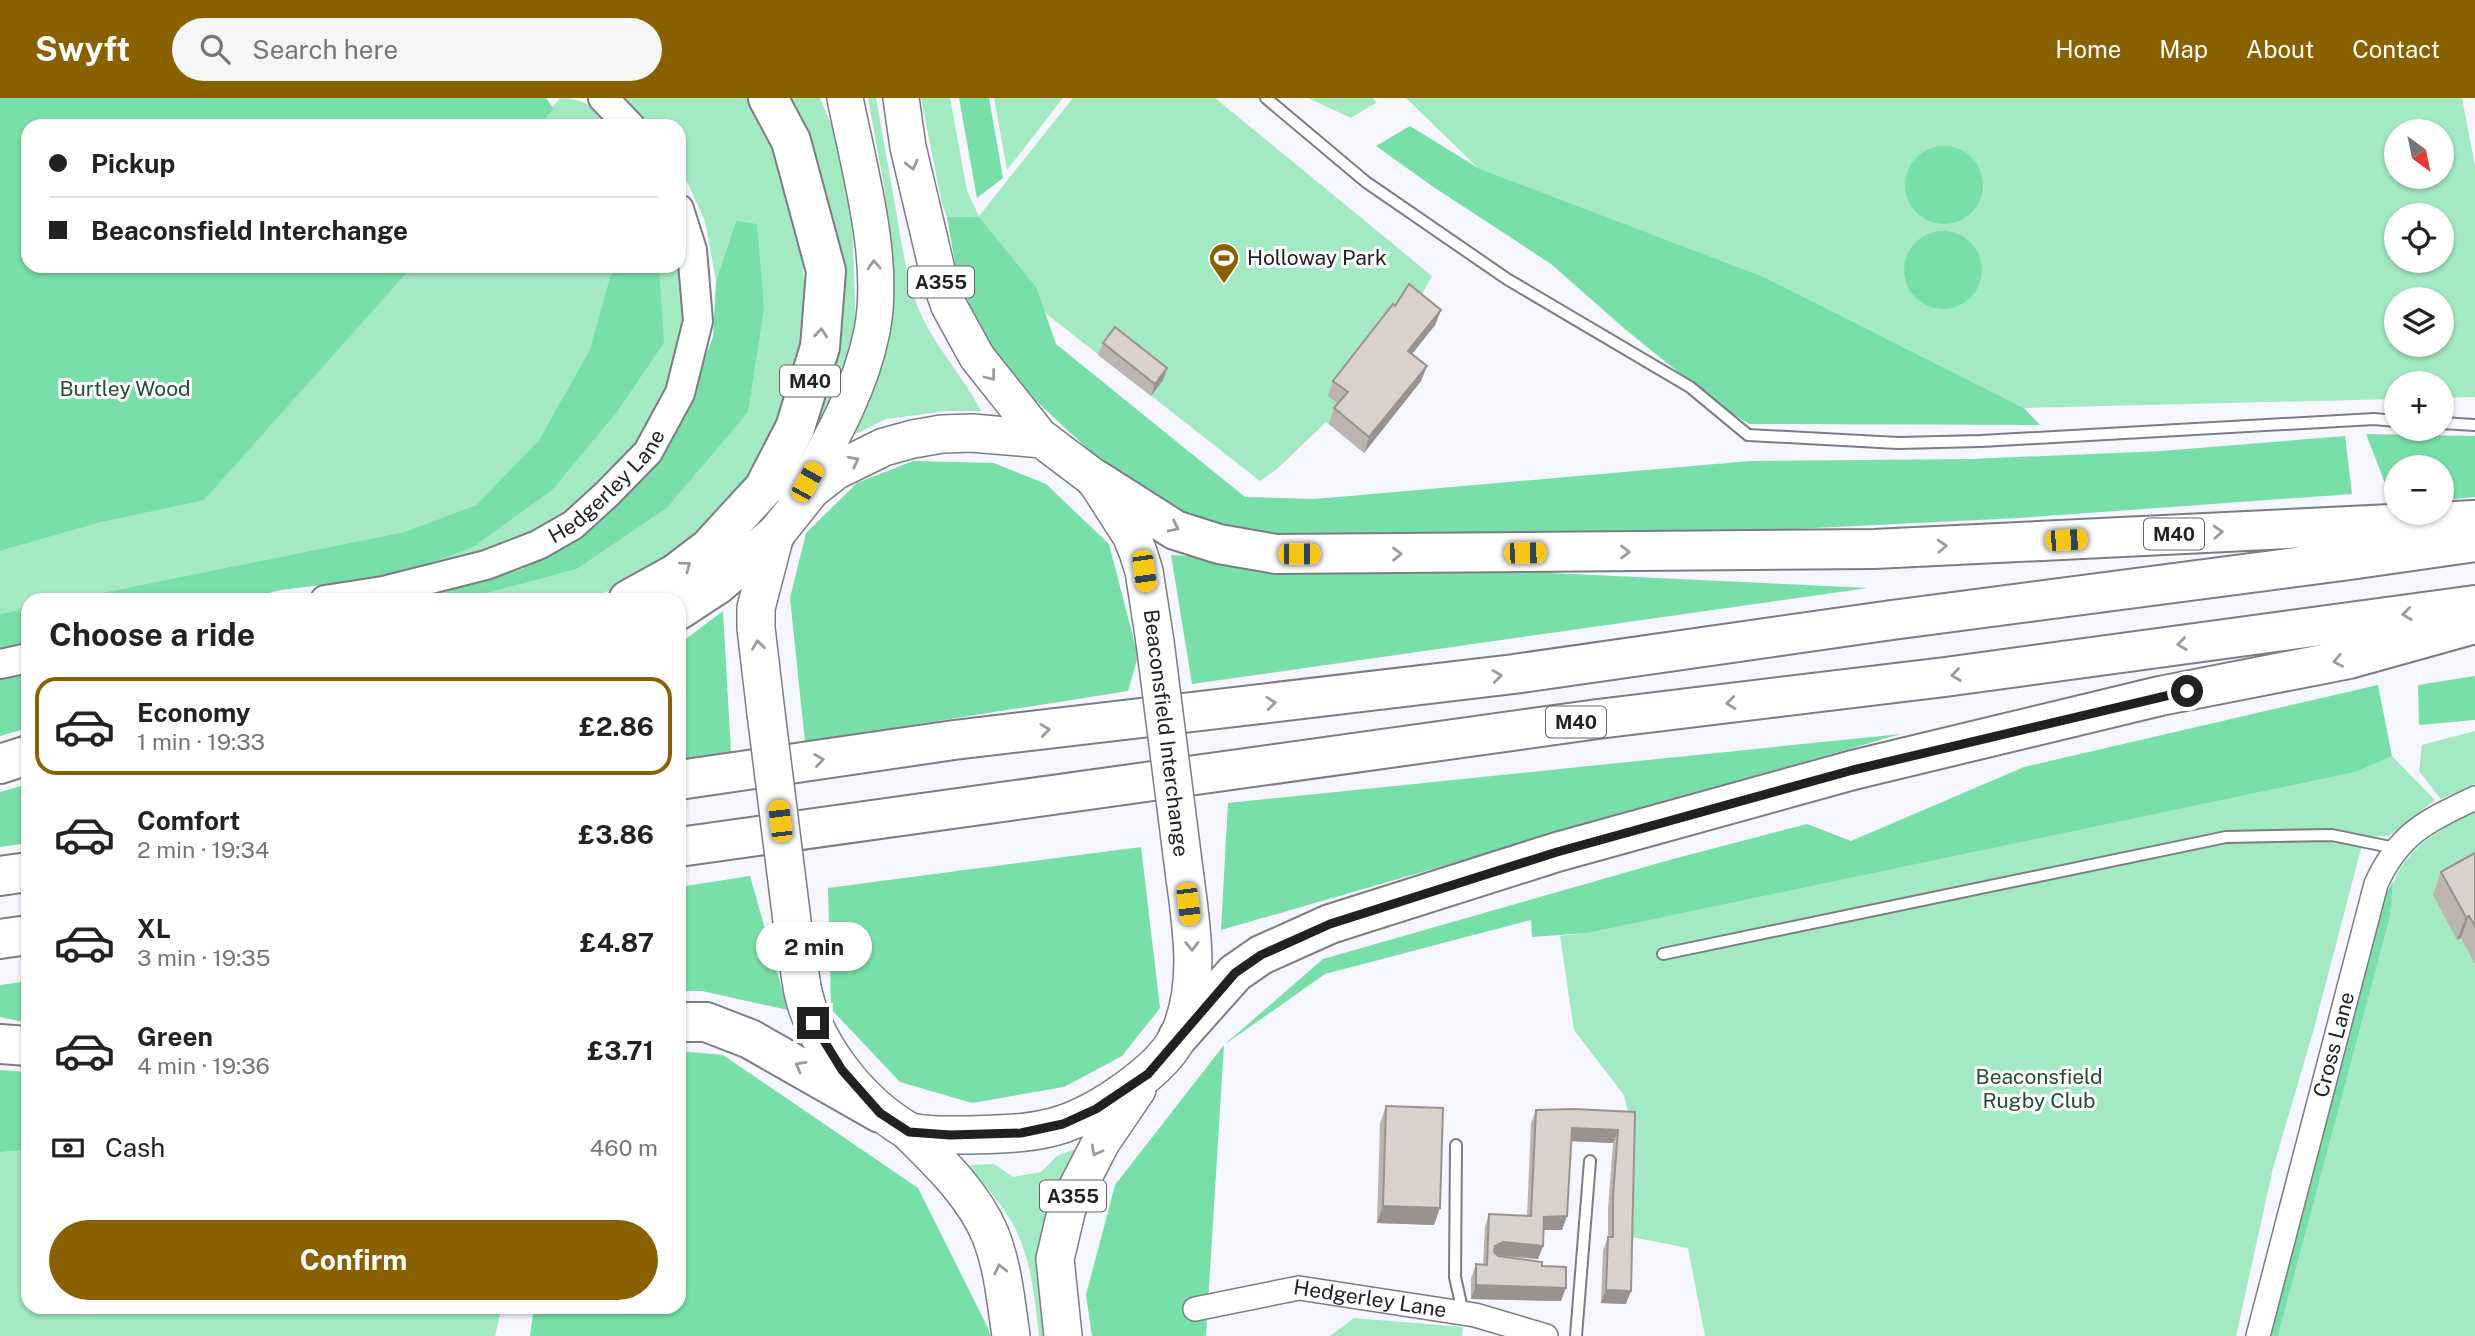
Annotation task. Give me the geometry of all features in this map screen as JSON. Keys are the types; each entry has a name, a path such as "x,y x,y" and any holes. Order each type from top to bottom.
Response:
{"highway":[{"name":"M40","path":"641,593 675,575 709,548 764,488 795,428 820,347 826,271 791,141 768,98"},
{"path":"686,605 717,585 780,528 811,490 835,471 884,447 942,434 972,433 1042,439"},
{"name":"Beaconsfield Interchange","path":"895,1122 950,1135 1021,1133 1063,1124 1096,1109 1148,1074 1178,1037 1188,1007 1192,974 1192,929 1144,571 1131,536 1095,479 1042,439"},
{"name":"M40","path":"1095,479 1175,530 1219,544 1276,554 1874,549 2475,520"},
{"path":"780,528 756,607 756,628 803,993 813,1023 842,1070 961,1187 990,1234 1001,1271 1011,1336"},
{"name":"M40","path":"686,779 968,739 1514,674 2475,542"},
{"name":"M40","path":"686,846 1598,719 1945,677 2475,605"},
{"path":"1178,1037 1235,973 1261,955 1330,924 1557,852 1853,770 2160,696 2349,659 2475,624"},
{"path":"0,764 21,757"},
{"path":"0,876 21,873"},
{"path":"0,939 21,936"},
{"path":"686,1021 706,1022 750,1039 895,1122"},
{"path":"0,1044 21,1046"},
{"name":"A355","path":"1063,1336 1055,1259 1067,1208 1101,1142 1148,1074"}],"main road":[{"path":"780,528 850,399 872,329 874,262 845,98"},
{"name":"A355","path":"901,98 908,147 939,278 949,306 982,364 1042,439"}],"street":[{"path":"603,98 623,119"},
{"name":"Hedgerley Lane","path":"370,593 486,565 538,545 573,525 607,495 648,452 680,393 698,321 692,250 686,231"},
{"path":"0,664 21,660"},
{"name":"Cross Lane","path":"2258,1336 2376,884 2395,848 2424,824 2475,798"},
{"name":"Hedgerley Lane","path":"1195,1309 1299,1288 1463,1313 1546,1336"}],"lane":[{"path":"1266,98 1366,182 1507,279 1690,387 1748,435 1898,443 1967,442 2384,420"},
{"path":"2454,424 2475,425"},
{"path":"1663,954 2226,837 2332,835 2395,848"},
{"path":"1456,1145 1455,1277 1463,1313"},
{"path":"1576,1336 1590,1161"},
{"path":"1566,1269 1580,1271"}],"green space":[{"name":"Burtley Wood","path":"0,98 546,98 554,109 545,119 21,119 21,273 407,273 204,500 102,522 0,551"},
{"path":"560,98 576,100 590,106 607,119 544,119"},
{"path":"625,98 751,98 780,153 797,207 808,321 799,372 754,478 666,568 604,593 488,593 577,569 667,508 747,412 736,221 716,281 705,221 686,179 686,119 644,119"},
{"path":"779,98 820,98 836,136 852,219 856,329 829,406 799,463 825,370"},
{"path":"868,98 876,98 904,255 917,305 931,333 981,411 946,411 886,419 839,442 887,256 885,192"},
{"name":"Holloway Park","path":"921,98 950,98 967,191 979,216 1073,98 1215,98 1432,276 1422,294 1418,311 1435,325 1414,352 1410,349 1421,381 1364,453 1326,422 1277,469 1260,481 1030,301 979,217 947,217 942,204"},
{"path":"959,98 989,98 1003,178 977,198"},
{"path":"994,98 1063,98 1007,170"},
{"path":"1308,98 1372,98 1377,102 1351,118"},
{"path":"1406,98 2462,98 2475,166 2475,397 2454,398 2454,371 2384,371 2384,399 2024,408 1764,277 1478,168"},
{"path":"1410,126 1478,168 1764,277 2024,408 2040,425 1749,424 1723,408 1626,330 1551,264 1376,146"},
{"path":"1944,146 1959,149 1972,157 1980,170 1983,185 1980,200 1972,213 1959,221 1944,224 1929,221 1916,213 1908,200 1905,185 1908,170 1916,157 1929,149"},
{"path":"947,217 979,217 1036,287 1056,344 1245,497 1315,499 1750,461 1970,459 2162,451 2345,436 2352,494 2019,518 1714,533 1249,536 1179,520 1118,477 1034,399 981,335 956,269"},
{"path":"736,221 757,224 764,308 748,412 667,508 577,569 488,593 437,593 522,569 614,509 676,432 713,337 716,281"},
{"path":"1943,231 1958,234 1971,242 1979,255 1982,270 1979,285 1971,298 1958,306 1943,309 1928,306 1915,298 1907,285 1904,270 1907,255 1915,242 1928,234"},
{"path":"407,273 611,273 591,350 539,440 476,505 404,532 101,593 21,593 21,610 0,614 0,551 102,522 204,499"},
{"path":"611,273 659,273 664,343 616,413 552,490 473,547 396,576 268,593 101,593 404,532 476,505 539,440 590,350"},
{"path":"659,273 682,273 684,327 676,368 659,411 609,483 532,534 465,558 396,576 663,343"},
{"path":"2366,434 2384,434 2384,441 2454,441 2454,436 2475,436 2475,497 2454,499 2454,455 2384,455 2384,481"},
{"path":"913,461 994,463 1046,484 1109,544 1138,656 1128,691 805,742 790,598 806,533 857,483"},
{"path":"1171,555 1868,588 1192,684"},
{"path":"21,610 21,652 0,656 0,614"},
{"path":"723,611 731,753 686,758 686,639"},
{"path":"21,676 21,730 0,736 0,680"},
{"path":"2475,676 2475,720 2419,725 2418,685"},
{"path":"2378,685 2392,756 2356,772 1588,933 1532,937 1531,920 1325,974 1224,1045 1323,959 1673,859 1807,824 1851,841 2024,767"},
{"path":"2475,731 2475,784 2441,799 2419,771 2422,745"},
{"path":"1901,734 1221,930 1228,803"},
{"name":"Beaconsfield Rugby Club","path":"2392,756 2435,800 2389,836 2364,837 2313,1032 2273,1168 2236,1336 1705,1336 1688,1248 1627,1236 1631,1125 1624,1095 1574,1030 1560,936 1588,933 2356,772"},
{"path":"21,786 21,844 0,847 0,792"},
{"path":"2475,812 2475,1336 2278,1336 2390,917 2393,883 2401,867 2418,847 2451,824"},
{"path":"1141,847 1160,1008 1122,1056 1064,1087 972,1103 900,1082 831,1009 828,888"},
{"path":"750,876 788,1010 702,991 686,991 686,886"},
{"path":"2393,881 2390,917 2278,1336 2268,1336 2356,949"},
{"path":"21,982 21,1022 0,1017 0,985"},
{"path":"1224,1045 1206,1336 1092,1336 1086,1295 1115,1185"},
{"path":"686,1052 723,1055 918,1188 990,1336 530,1336 533,1314 686,1314"},
{"path":"0,1070 21,1072 21,1150 0,1152"},
{"path":"1093,1142 1053,1336 1039,1336 1032,1282 1026,1255 1016,1230 970,1165 994,1164 1013,1177 1041,1172 1057,1156"},
{"path":"21,1150 21,1314 500,1314 495,1336 0,1336 0,1152"},
{"path":"1354,1318 1463,1327 1462,1336 1330,1336"}],"building":[{"path":"1409,284 1441,310 1408,351 1427,366 1369,437 1334,408 1348,392 1333,381 1393,304 1395,306"},
{"path":"1115,327 1167,368 1155,384 1103,343"},
{"path":"2475,853 2475,926 2469,916 2466,917 2441,872"},
{"path":"1386,1106 1443,1108 1440,1208 1383,1206"},
{"path":"1536,1110 1635,1112 1631,1291 1606,1290 1608,1237 1613,1237 1618,1130 1572,1128 1567,1216 1544,1217 1543,1246 1503,1242 1495,1246 1494,1252 1498,1256 1542,1262 1542,1266 1566,1267 1566,1288 1476,1285 1476,1264 1487,1265 1489,1214 1531,1216"}],"place":[{"name":"Holloway Park","path":"1224,285"}],"route":[{"path":"813,1023 842,1070 880,1113 909,1132 950,1135 1021,1133 1063,1124 1096,1109 1148,1074 1235,973 1261,955 1330,924 1557,852 1853,770 2187,691"}]}
